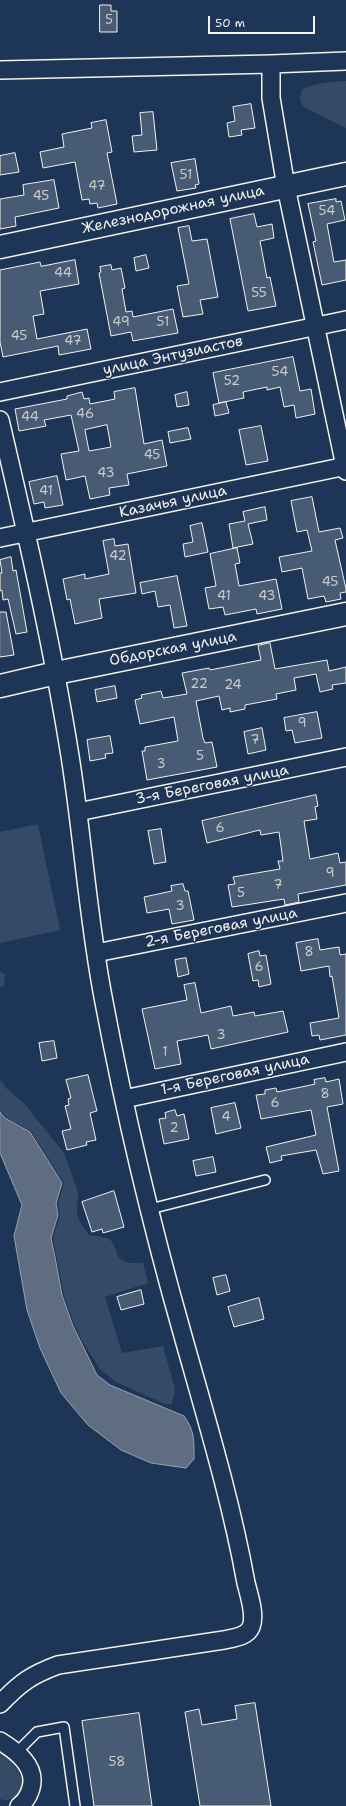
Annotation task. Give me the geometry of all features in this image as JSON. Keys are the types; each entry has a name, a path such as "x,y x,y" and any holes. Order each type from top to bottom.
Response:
{"street":[{"path":"0,70 346,61"},
{"path":"271,64 271,98 286,187 314,326 346,468"},
{"name":"Железнодорожная улица","path":"0,247 346,174"},
{"name":"улица Энтузиастов","path":"0,392 346,320"},
{"path":"0,420 56,673 78,812 103,1001 150,1209 221,1474 244,1572 252,1614 251,1628 245,1634 224,1640 58,1665 38,1672 18,1685 0,1704"},
{"name":"Казачья улица","path":"0,538 346,468"},
{"name":"Обдорская улица","path":"0,686 56,673 346,614"},
{"name":"3-я Береговая улица","path":"78,812 346,758"},
{"name":"2-я Береговая улица","path":"96,953 346,903"},
{"name":"1-я Береговая улица","path":"124,1099 346,1052"},
{"path":"0,1741 25,1760 32,1774 32,1783 26,1803"}],"lane":[{"path":"150,1209 265,1180"},
{"path":"16,1752 37,1732 64,1727 75,1806"}],"shaded area":[{"path":"346,81 346,128 303,107 300,99 302,90 318,84"},
{"path":"38,824 60,930 0,943 0,832"},
{"path":"0,972 5,974 4,986 0,987"},
{"path":"0,1079 7,1089 22,1101 64,1153 78,1192 77,1215 89,1235 106,1238 112,1241 119,1258 129,1263 143,1263 148,1283 105,1297 122,1353 163,1346 175,1389 172,1404 165,1404 116,1382 100,1369 82,1341 64,1295 53,1237 60,1216 58,1203 64,1183 31,1131 7,1118 0,1110"},
{"path":"0,1112 5,1118 30,1132 62,1183 56,1203 58,1215 51,1238 62,1295 73,1326 97,1375 110,1385 184,1416 192,1431 194,1447 194,1459 186,1468 151,1463 121,1450 88,1425 61,1393 40,1348 27,1310 14,1236 22,1205 0,1153"},
{"path":"0,1754 15,1767 20,1773 21,1777 22,1782 20,1791 10,1800 0,1799"}],"building":[{"path":"100,5 111,5 111,11 117,11 117,32 100,32"},
{"path":"251,104 255,128 241,130 242,135 229,137 227,123 235,121 233,107"},
{"path":"153,112 157,150 134,152 132,136 142,135 140,113"},
{"path":"106,120 112,152 107,153 117,204 98,208 97,203 90,204 89,199 82,200 75,162 43,168 40,152 64,147 62,134 92,128 91,123"},
{"path":"15,153 19,172 0,175 0,156"},
{"path":"195,159 199,184 195,185 196,188 177,191 171,163"},
{"path":"54,180 59,208 15,217 16,226 0,229 0,199 24,195 23,185"},
{"path":"336,199 336,202 341,201 345,220 327,224 334,262 346,260 346,280 322,285 313,242 316,241 308,204"},
{"path":"254,214 257,227 272,224 274,238 260,241 267,278 270,277 276,306 248,311 230,219"},
{"path":"189,226 192,241 207,239 218,297 200,300 203,314 183,317 177,286 189,284 178,228"},
{"path":"146,255 149,268 136,271 134,258"},
{"path":"75,260 79,284 40,291 44,314 33,316 37,339 87,329 91,349 59,355 58,346 3,357 0,342 0,270 40,262 41,266"},
{"path":"111,265 112,270 121,268 125,288 122,289 126,312 132,311 133,317 173,309 178,333 133,341 131,332 111,336 99,273 101,272 100,267"},
{"path":"293,357 300,391 311,389 315,414 296,418 294,405 284,407 280,387 267,390 267,387 243,392 244,398 219,403 213,373"},
{"path":"135,388 144,444 162,440 167,466 127,474 129,485 109,488 110,495 90,499 85,476 66,480 61,454 79,451 71,415 44,420 46,426 19,431 15,409 67,399 67,396 82,392 84,399 89,398 90,404 115,399 114,392","holes":["107,425 111,447 89,451 85,430"]},
{"path":"187,392 189,405 177,407 175,395"},
{"path":"226,402 229,413 215,416 213,405"},
{"path":"261,426 268,461 246,465 239,430"},
{"path":"188,428 191,439 170,443 168,432"},
{"path":"57,476 63,505 45,508 44,502 34,504 29,482"},
{"path":"312,497 319,532 340,528 343,538 335,540 346,589 346,592 340,593 341,599 326,602 324,596 308,599 302,568 282,572 279,557 312,551 307,530 297,532 291,501"},
{"path":"265,507 267,520 248,524 253,544 233,548 229,524 245,521 243,512"},
{"path":"202,523 208,552 185,557 183,544 193,542 190,526"},
{"path":"114,539 115,546 128,544 136,593 99,599 102,618 75,624 70,599 67,600 63,579 85,574 85,579 109,574 103,541"},
{"path":"237,548 240,563 235,564 239,586 276,579 282,609 257,614 256,609 225,615 223,607 209,609 205,588 216,586 210,554"},
{"path":"11,557 13,571 16,570 27,632 16,634 8,599 3,600 2,590 0,591 0,573 2,573 0,560"},
{"path":"177,576 187,626 174,628 170,605 158,607 155,591 142,594 140,583"},
{"path":"0,612 6,612 14,655 0,657"},
{"path":"270,643 275,669 327,660 329,671 346,667 346,683 332,685 333,689 320,692 316,674 294,678 296,690 276,694 277,699 245,705 245,709 230,712 230,708 222,710 219,696 196,701 203,738 205,743 212,742 217,767 147,780 142,751 145,751 145,747 178,741 174,717 140,724 135,700 142,698 141,695 161,691 163,698 187,694 182,673 209,668 210,670 261,660 258,646"},
{"path":"115,686 117,698 97,702 95,690"},
{"path":"317,712 322,738 295,743 292,730 286,731 284,718"},
{"path":"262,728 266,750 248,754 244,732"},
{"path":"110,736 113,753 105,754 106,758 90,761 87,740"},
{"path":"316,795 318,806 315,807 317,819 304,821 310,859 338,853 340,863 346,862 346,885 298,894 299,902 285,905 284,899 232,907 228,885 235,884 233,877 280,869 278,861 283,861 279,832 261,835 260,830 207,843 202,821"},
{"path":"161,829 166,862 154,864 148,831"},
{"path":"183,884 185,891 188,891 194,920 172,924 169,909 147,913 144,897 172,891 171,886"},
{"path":"318,939 320,950 339,947 340,955 346,954 346,1035 320,1040 319,1035 312,1036 310,1023 339,1018 332,976 330,977 329,966 301,971 296,943"},
{"path":"259,951 260,956 266,955 271,984 259,987 258,980 253,981 248,954"},
{"path":"186,958 189,974 178,977 175,960"},
{"path":"195,983 201,1013 231,1006 233,1016 254,1012 255,1016 283,1011 288,1032 211,1049 208,1035 177,1041 181,1064 155,1069 142,1009 187,1000 184,985"},
{"path":"54,1041 57,1058 42,1061 39,1043"},
{"path":"88,1075 97,1111 90,1113 96,1140 86,1142 87,1145 67,1150 62,1131 71,1129 65,1106 69,1105 68,1099 71,1098 66,1080"},
{"path":"325,1078 326,1082 339,1079 343,1104 327,1107 339,1171 323,1174 316,1150 281,1156 282,1160 270,1163 266,1147 316,1135 311,1110 261,1119 256,1095 265,1094 265,1090 276,1088 277,1092 315,1084 314,1080"},
{"path":"235,1103 241,1128 216,1134 211,1108"},
{"path":"175,1110 177,1116 184,1114 189,1139 164,1144 159,1119 166,1118 165,1113"},
{"path":"213,1157 216,1172 196,1176 193,1161"},
{"path":"114,1191 124,1227 103,1233 102,1229 92,1232 82,1202"},
{"path":"226,1275 230,1291 217,1295 213,1278"},
{"path":"141,1290 144,1304 121,1310 117,1297"},
{"path":"259,1298 264,1319 234,1327 228,1307"},
{"path":"255,1703 271,1806 200,1806 185,1712 199,1709 202,1725 237,1719 235,1706"},
{"path":"139,1713 152,1806 94,1806 82,1721"}]}
